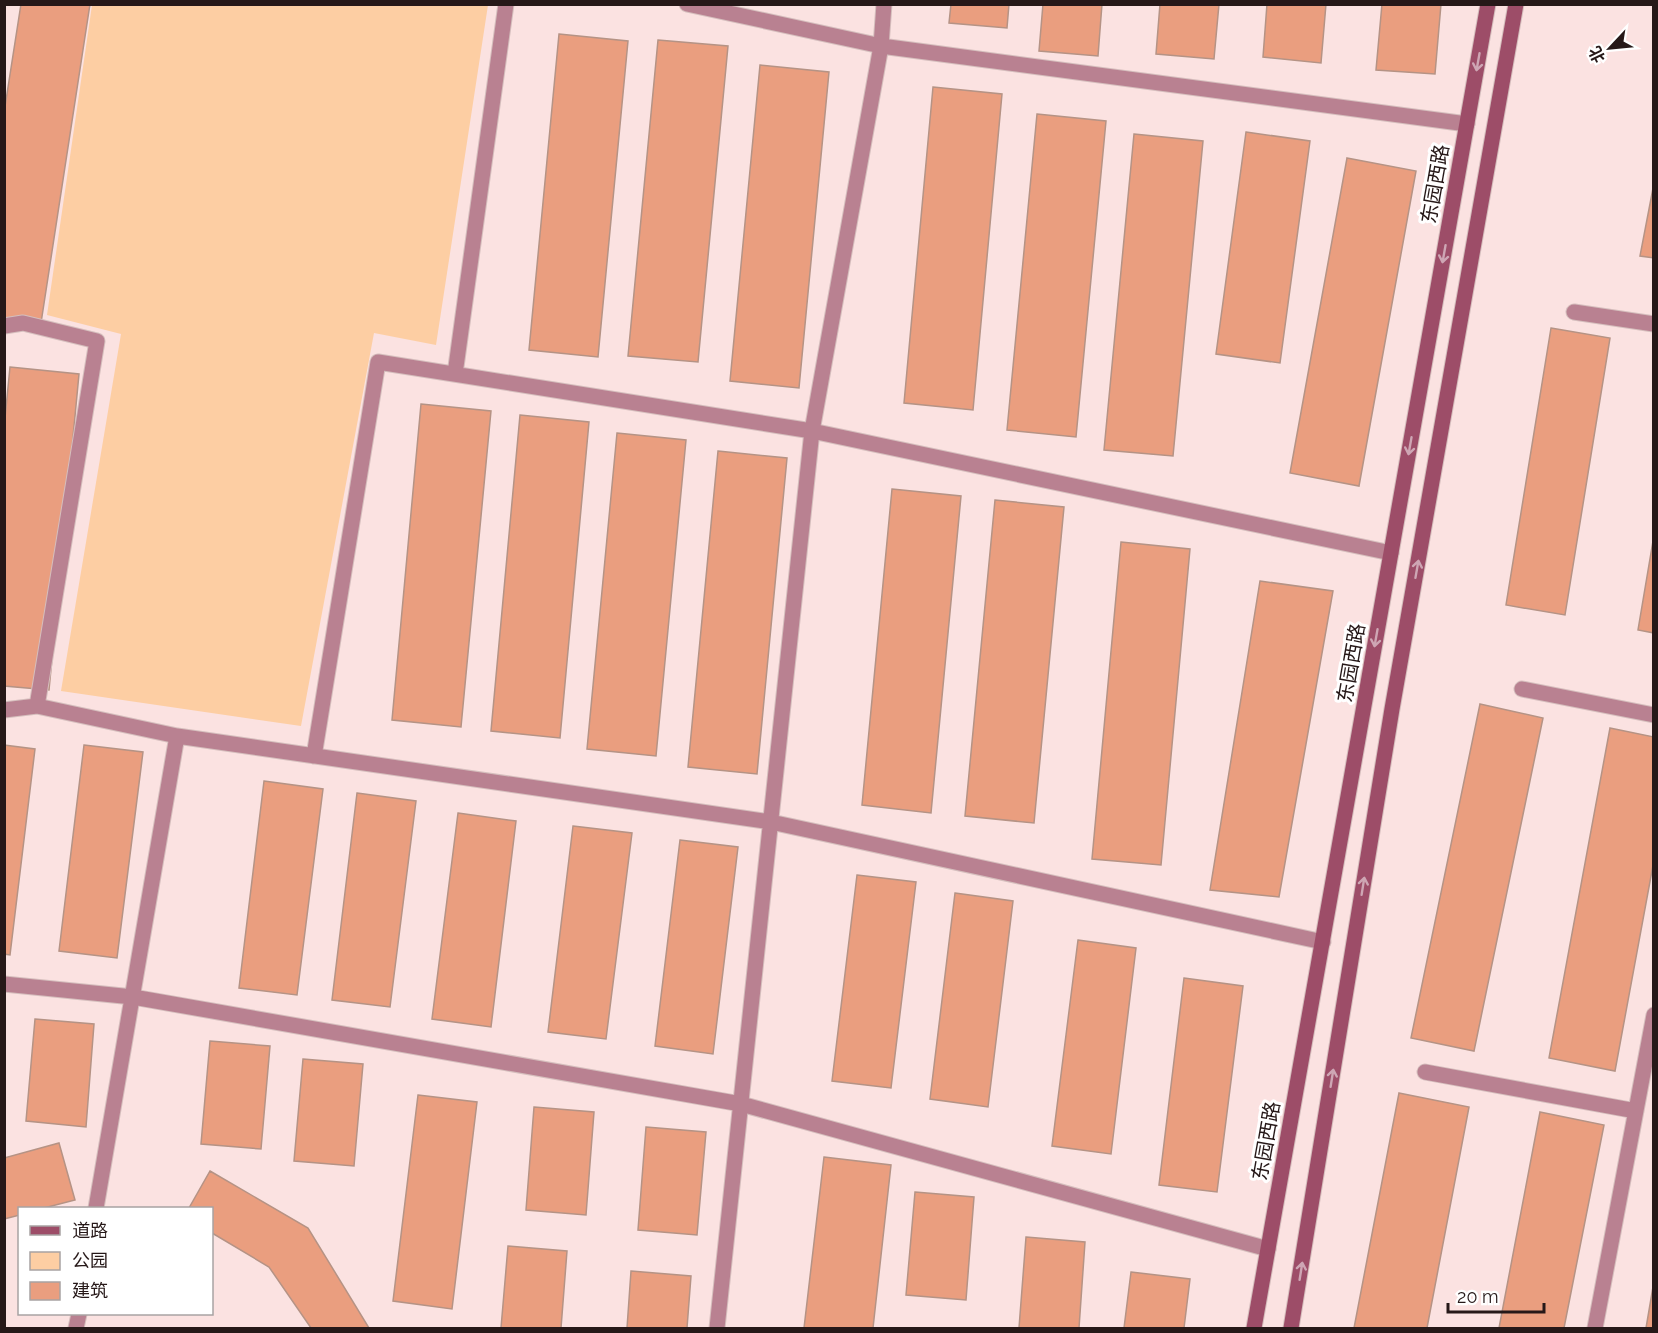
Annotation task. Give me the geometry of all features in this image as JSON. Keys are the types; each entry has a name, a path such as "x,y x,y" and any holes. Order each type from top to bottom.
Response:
{"main road":[{"name":"东园西路","path":"1254,1329 1488,4"},
{"path":"1291,1329 1392,710 1516,4"}],"street":[{"path":"455,374 506,4"},
{"path":"687,4 881,46 1467,124"},
{"path":"717,1329 812,431 881,46 884,4"},
{"path":"1574,312 1653,324"},
{"path":"4,326 23,323 97,341 37,706"},
{"path":"314,756 378,362 812,431 1391,553"},
{"path":"1522,689 1653,715"},
{"path":"4,710 37,706 177,736 771,822 1323,942"},
{"path":"96,1207 177,736"},
{"path":"4,984 133,997 741,1104 1268,1249"},
{"path":"1595,1329 1653,1015"},
{"path":"1425,1072 1636,1111"}],"green space":[{"path":"92,5 488,5 436,345 374,333 301,726 61,691 121,334 47,315"}],"building":[{"path":"21,4 90,4 41,323 4,318 4,113"},
{"path":"951,4 1009,4 1007,28 949,23"},
{"path":"1043,4 1102,4 1098,56 1039,51"},
{"path":"1160,4 1219,4 1214,59 1156,54"},
{"path":"1267,4 1326,4 1321,63 1263,57"},
{"path":"1382,4 1441,4 1435,74 1376,70"},
{"path":"559,34 628,41 598,357 529,350"},
{"path":"658,40 728,46 698,362 628,356"},
{"path":"760,65 829,72 799,388 730,381"},
{"path":"933,87 1002,94 973,410 904,403"},
{"path":"1037,114 1106,121 1076,437 1007,430"},
{"path":"1246,132 1310,141 1280,363 1216,354"},
{"path":"1134,134 1203,141 1173,456 1104,450"},
{"path":"1347,158 1416,171 1359,486 1290,473"},
{"path":"1654,183 1654,258 1640,256"},
{"path":"1551,328 1610,338 1565,615 1506,605"},
{"path":"10,367 79,374 49,690 4,686 4,428"},
{"path":"421,404 491,411 461,727 392,720"},
{"path":"520,415 589,422 560,738 491,731"},
{"path":"617,433 686,440 656,756 587,749"},
{"path":"718,451 787,458 757,774 688,767"},
{"path":"892,489 961,496 931,813 862,805"},
{"path":"995,500 1064,507 1034,823 965,816"},
{"path":"1654,535 1654,633 1638,630"},
{"path":"1121,542 1190,549 1161,865 1092,859"},
{"path":"1260,581 1333,591 1279,897 1210,890"},
{"path":"1480,704 1543,718 1474,1051 1411,1038"},
{"path":"1610,728 1654,737 1654,860 1615,1071 1549,1058"},
{"path":"4,745 35,749 10,955 4,954"},
{"path":"84,745 143,752 117,958 59,951"},
{"path":"264,781 323,789 297,995 239,988"},
{"path":"357,793 416,801 390,1007 332,1000"},
{"path":"458,813 516,821 491,1027 432,1019"},
{"path":"573,826 632,833 606,1039 548,1032"},
{"path":"680,840 738,847 713,1054 655,1046"},
{"path":"857,875 916,882 891,1088 832,1081"},
{"path":"955,893 1013,901 988,1107 930,1099"},
{"path":"1078,940 1136,948 1111,1154 1052,1146"},
{"path":"1184,978 1243,986 1217,1192 1159,1185"},
{"path":"35,1019 94,1024 86,1127 26,1121"},
{"path":"210,1041 270,1046 261,1149 201,1144"},
{"path":"303,1059 363,1064 354,1166 294,1161"},
{"path":"1399,1093 1469,1107 1427,1328 1354,1328"},
{"path":"418,1095 477,1102 452,1309 393,1301"},
{"path":"534,1107 594,1112 586,1215 526,1210"},
{"path":"1540,1112 1604,1125 1564,1328 1499,1328"},
{"path":"646,1127 706,1132 697,1235 638,1230"},
{"path":"59,1143 75,1200 48,1207 18,1207 18,1216 4,1219 4,1158"},
{"path":"824,1157 891,1165 873,1328 804,1328"},
{"path":"210,1171 308,1228 369,1328 311,1328 269,1267 213,1234 213,1207 190,1207"},
{"path":"915,1192 974,1197 966,1300 906,1295"},
{"path":"1026,1237 1085,1242 1079,1328 1019,1328"},
{"path":"508,1246 567,1251 561,1328 501,1328"},
{"path":"631,1271 691,1276 687,1328 627,1328"},
{"path":"1131,1272 1190,1279 1184,1328 1124,1328"},
{"path":"1654,1281 1654,1328 1646,1328"}]}
